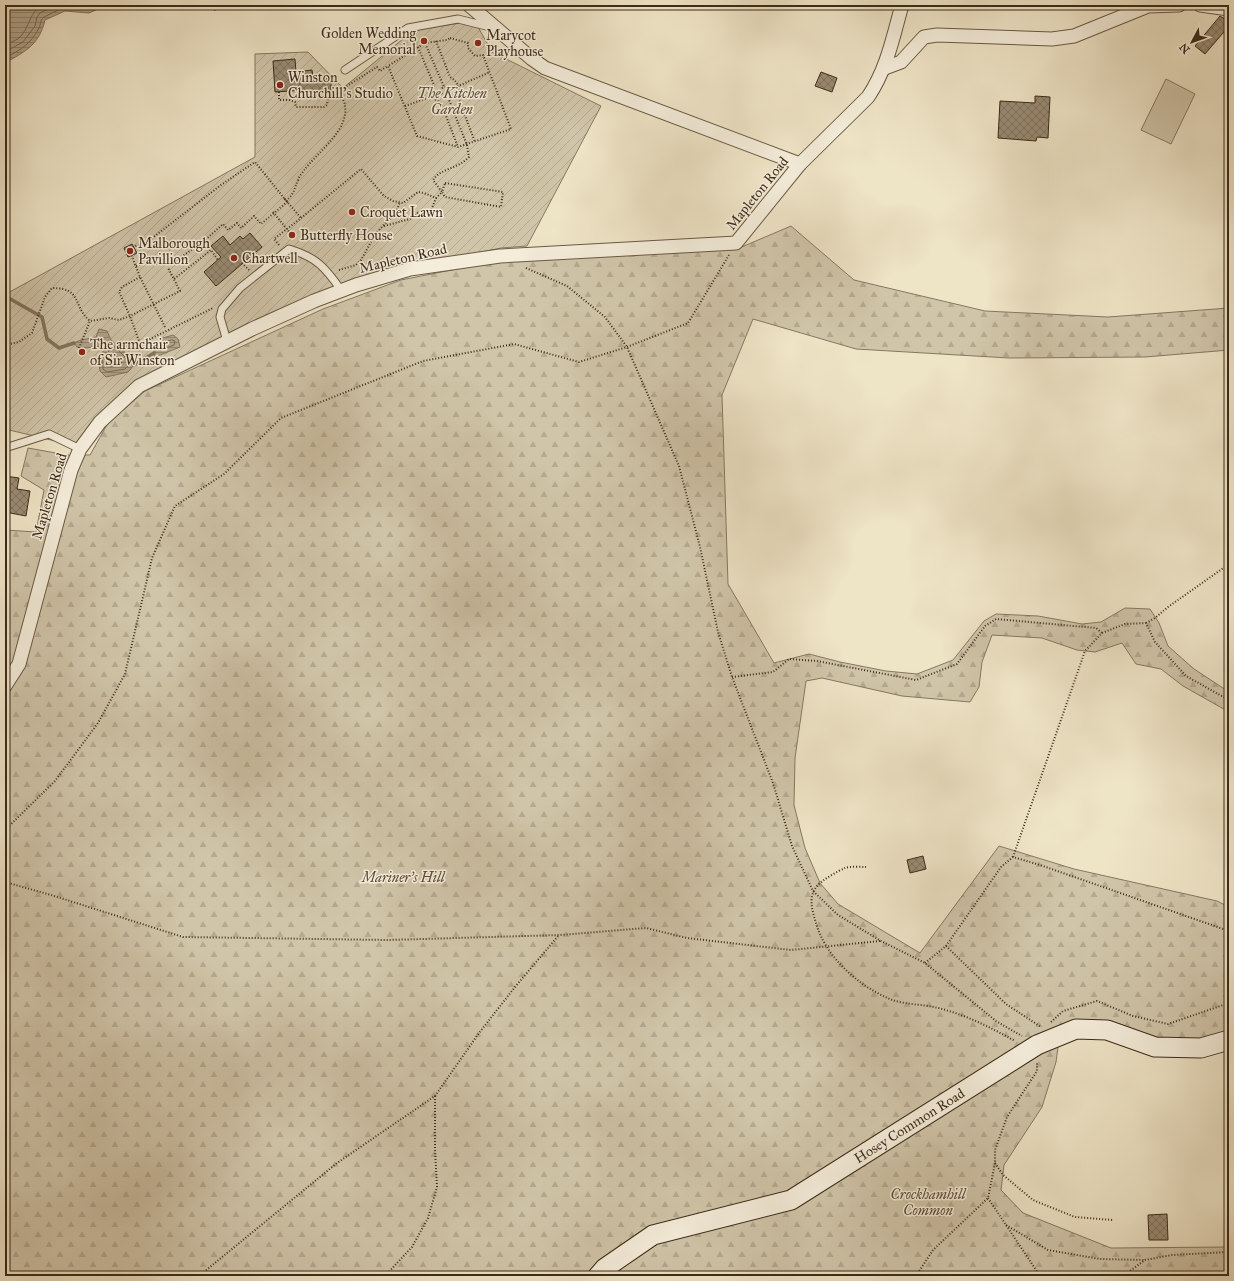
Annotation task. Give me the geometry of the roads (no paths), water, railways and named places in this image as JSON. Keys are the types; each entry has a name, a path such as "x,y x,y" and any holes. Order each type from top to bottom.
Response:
{"main road":[{"name":"Hosey Common Road","path":"598,1276 605,1268 653,1234 791,1200 1034,1047 1076,1029 1107,1030 1155,1047 1201,1048 1229,1040"}],"street":[{"path":"469,5 532,59 545,68 800,164"},
{"name":"Mapleton Road","path":"5,686 18,664 71,470 80,449 100,422 139,386 314,301 377,278 410,270 500,256 736,243 800,164 868,97 885,68 902,5"},
{"path":"885,68 901,62 924,38 937,35 1052,39 1074,36 1148,6 1179,5"},
{"path":"1200,5 1229,8"}],"lane":[{"path":"344,70 408,28 458,19 498,29"},
{"path":"227,342 220,317 222,309 240,288 289,249 305,254 320,265 328,272 341,290"},
{"path":"5,448 49,434 80,449"}],"water":[{"path":"5,5 107,5 89,13 65,11 45,20 39,36 31,46 5,63"},
{"path":"99,329 107,331 111,340 128,355 134,365 128,372 106,377 100,371 98,356 107,348 104,346 84,348 77,347 74,343 96,337"},
{"path":"173,335 178,339 180,347 155,357 155,345 163,338"}],"waterway":[{"path":"5,296 42,317 47,339 59,348 74,343"},
{"path":"134,365 154,353"}],"place":[{"name":"Golden Wedding Memorial","path":"424,41"},
{"name":"Marycot Playhouse","path":"478,43"},
{"name":"Winston Churchill’s Studio","path":"280,85"},
{"name":"Croquet Lawn","path":"352,212"},
{"name":"Butterfly House","path":"292,235"},
{"name":"Malborough Pavillion","path":"130,251"},
{"name":"Chartwell","path":"234,258"},
{"name":"The armchair of Sir Winston","path":"82,352"}],"park label":[{"name":"The Kitchen Garden","path":"452,102"},
{"name":"Mariner's Hill","path":"403,877"},
{"name":"Crockhamhill Common","path":"928,1202"}]}
